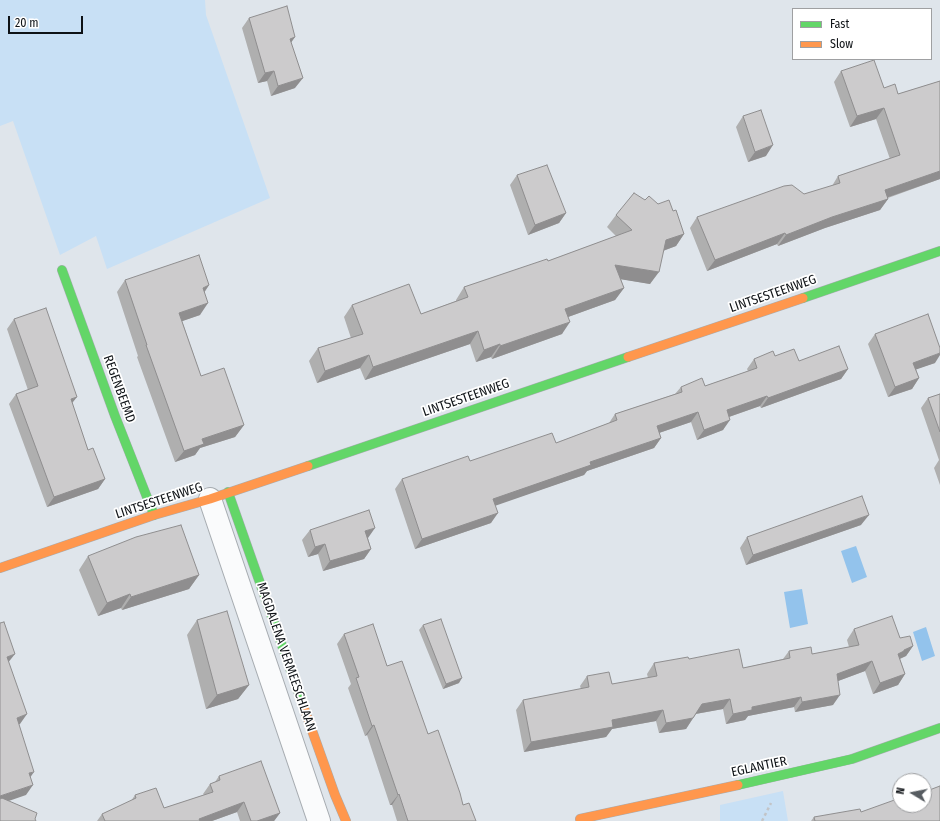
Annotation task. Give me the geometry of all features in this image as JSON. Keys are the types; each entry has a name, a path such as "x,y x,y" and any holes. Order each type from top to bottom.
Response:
{"street":[{"name":"LINTSESTEENWEG","path":"0,568 154,515 219,496 940,251"},
{"name":"REGENBEEMD","path":"62,270 115,416 154,515"},
{"name":"MAGDALENA VERMEESCHLAAN","path":"219,496 319,821"},
{"name":"MAGDALENA VERMEESCHLAAN","path":"219,496 346,821"},
{"name":"EGLANTIER","path":"580,819 852,759 940,728"}],"shaded area":[{"path":"0,0 205,0 206,15 270,198 107,269 96,236 60,255 13,121 0,126"},
{"path":"783,791 788,821 720,821 720,805"}],"water":[{"path":"856,546 867,577 852,583 841,551"},
{"path":"802,589 808,624 790,628 784,592"},
{"path":"926,627 935,656 922,661 913,632"}],"building":[{"path":"287,6 295,37 290,39 303,78 278,86 274,71 265,73 249,18"},
{"path":"874,60 884,88 895,84 898,94 940,81 940,171 885,190 888,199 832,217 786,235 785,233 715,260 697,217 784,186 792,185 804,194 840,183 838,176 900,155 884,108 857,116 841,71"},
{"path":"761,110 773,145 755,152 743,116"},
{"path":"547,165 566,213 535,225 517,175"},
{"path":"634,193 645,200 649,196 658,204 669,200 673,211 676,210 684,234 666,240 659,272 615,265 624,288 565,309 570,322 500,346 500,344 484,350 478,331 373,367 369,355 325,371 318,348 363,334 352,305 409,284 421,314 468,297 464,287 547,259 548,261 632,230 616,215"},
{"path":"199,255 209,285 203,288 208,303 179,313 201,376 224,368 244,425 202,439 204,444 184,451 146,345 125,280"},
{"path":"46,308 77,397 71,399 88,450 93,448 105,479 54,497 16,394 38,386 14,319"},
{"path":"928,314 940,348 940,353 913,363 919,378 895,387 875,334"},
{"path":"839,346 848,369 768,398 767,396 727,410 730,420 704,430 698,412 657,426 661,438 590,462 591,465 493,499 498,513 422,539 402,479 468,456 470,461 552,433 556,443 617,420 615,414 682,392 681,387 702,378 705,386 757,368 754,359 773,351 775,356 794,349 799,361"},
{"path":"940,394 940,432 928,398"},
{"path":"862,496 869,515 753,555 747,537"},
{"path":"369,510 375,528 365,531 371,549 330,561 325,544 315,547 310,530"},
{"path":"181,525 199,575 131,597 130,594 107,603 88,556 136,537"},
{"path":"227,611 249,685 217,695 197,620"},
{"path":"892,616 900,638 910,636 913,646 898,654 905,674 880,683 872,661 837,674 840,695 802,702 801,697 752,707 752,710 733,714 730,699 702,704 693,718 666,723 663,710 612,720 613,727 531,742 523,700 589,687 587,676 609,672 612,684 657,676 654,663 688,657 689,659 739,649 743,668 790,658 789,651 811,647 812,654 859,645 854,629"},
{"path":"441,619 462,678 446,684 423,625"},
{"path":"4,622 15,654 7,657 27,714 17,718 34,772 29,773 33,785 0,796 0,623"},
{"path":"373,624 387,666 402,661 428,734 438,730 463,805 469,803 476,821 408,821 374,725 372,726 356,678 359,677 344,634"},
{"path":"261,761 280,813 257,821 251,821 244,802 199,819 200,821 105,821 102,814 136,798 135,795 156,788 164,808 213,792 210,784 220,780 219,776"},
{"path":"940,786 940,821 815,821 814,817 860,809 861,812 892,801 892,813 932,813 932,789"},
{"path":"2,798 37,813 35,819 36,821 0,821 0,799"}],"traffic: fast":[{"path":"803,298 940,251"},
{"path":"62,270 115,416 154,515"},
{"path":"308,466 628,357"},
{"path":"228,492 304,708"},
{"path":"738,785 852,759 940,728"}],"traffic: slow":[{"path":"628,357 803,298"},
{"path":"0,568 154,515 210,499 308,466"},
{"path":"304,708 335,795 346,821"},
{"path":"580,819 738,785"}]}
